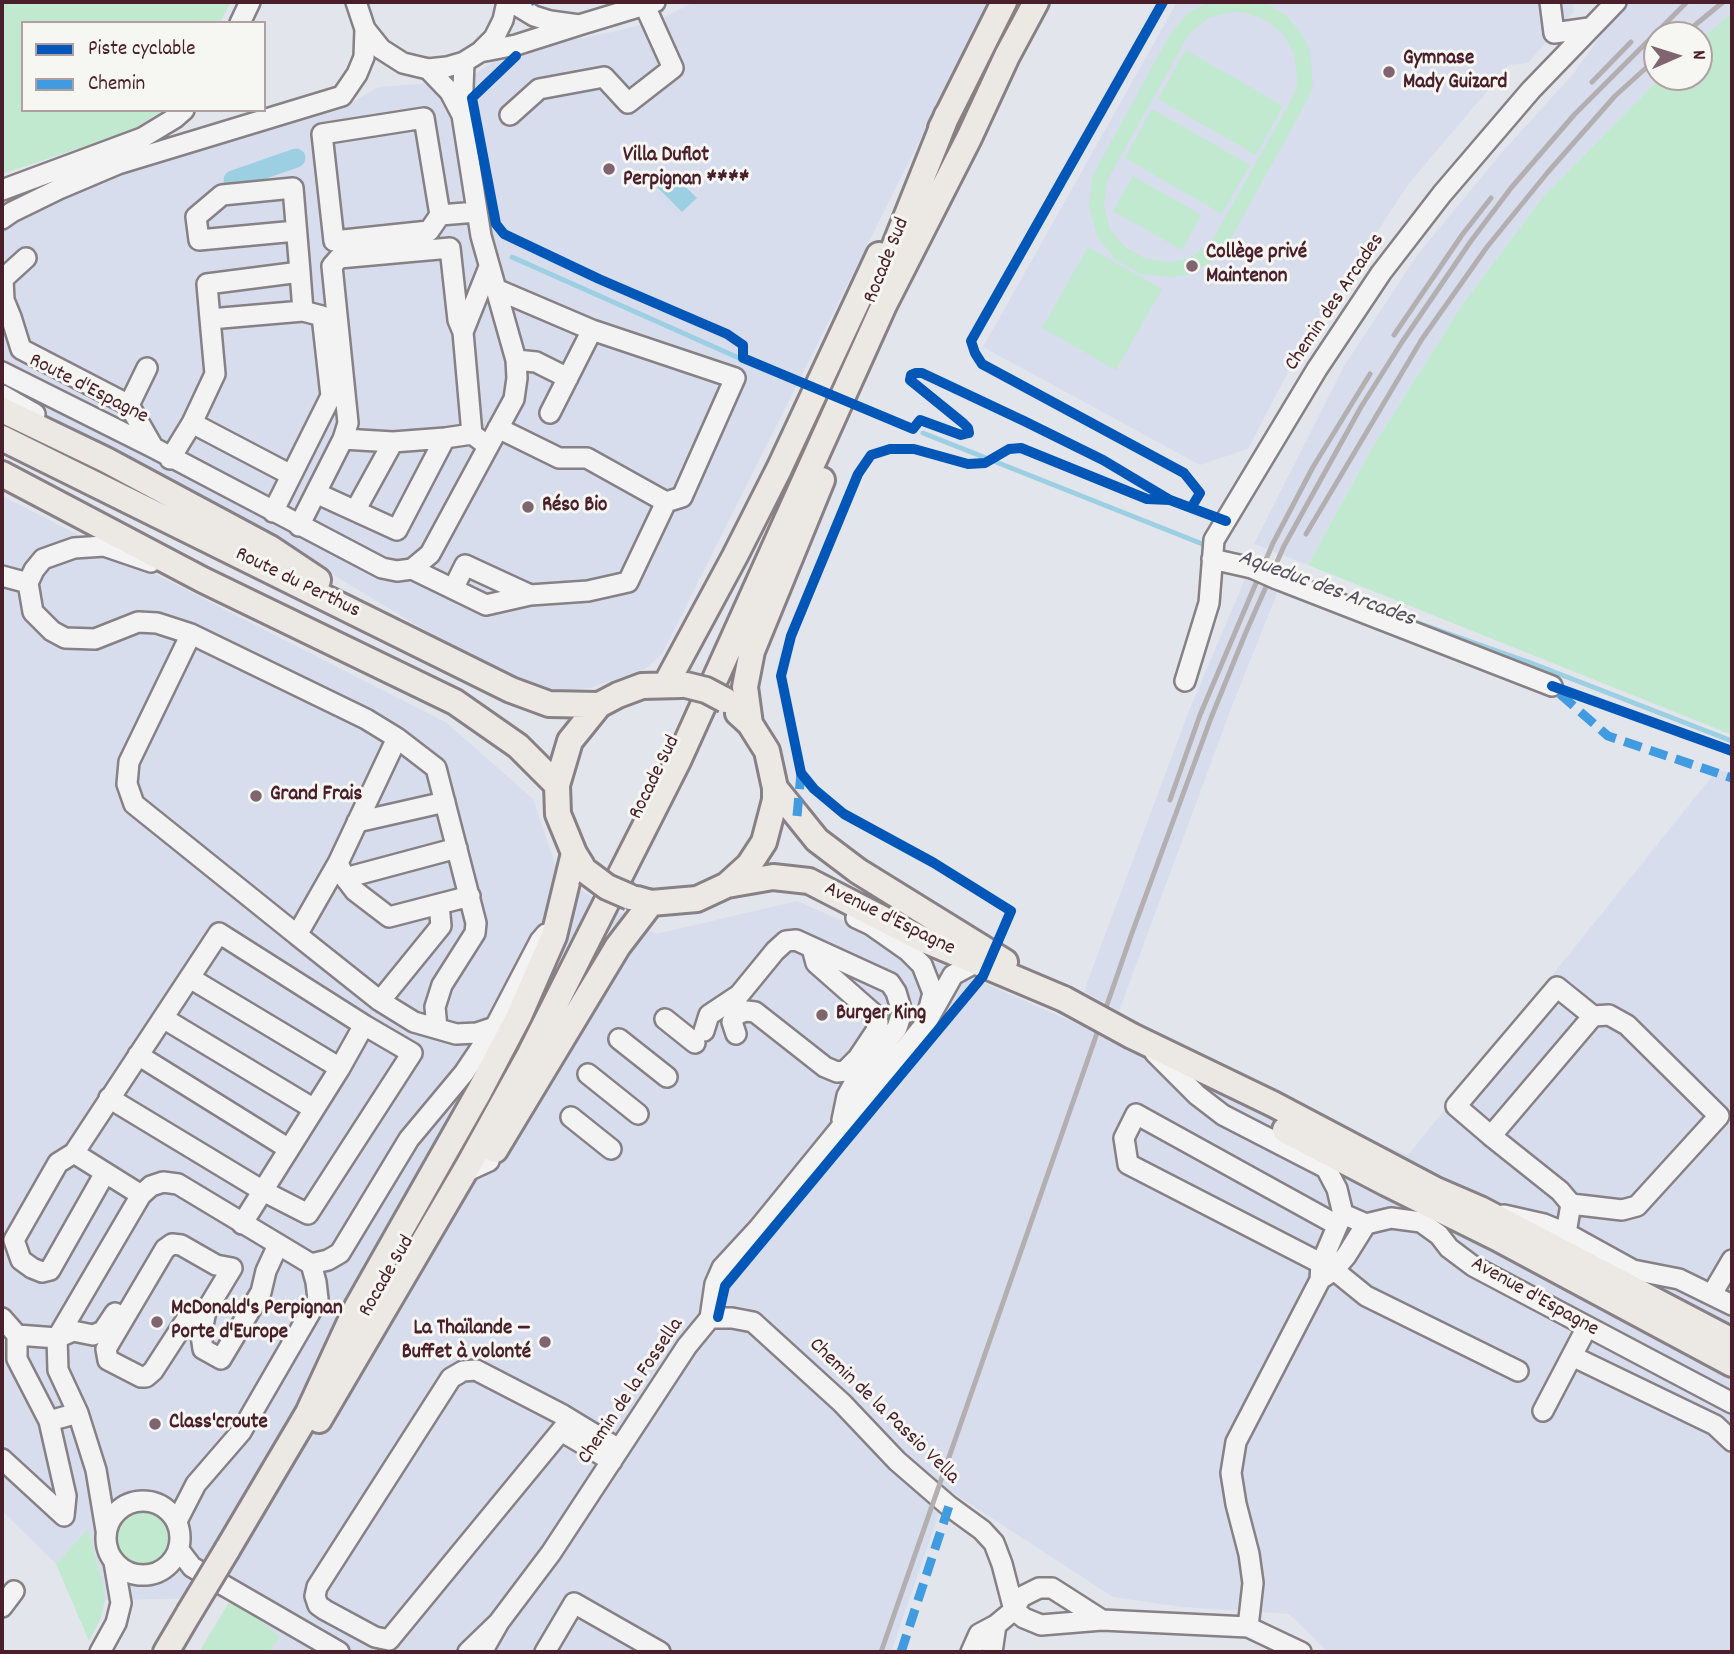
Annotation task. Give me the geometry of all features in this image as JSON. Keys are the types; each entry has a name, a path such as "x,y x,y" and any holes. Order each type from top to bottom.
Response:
{"main road":[{"name":"Rocade Sud","path":"676,684 947,115 1004,2"},
{"name":"Rocade Sud","path":"750,724 745,687 752,651 825,472 969,138 1007,56 1036,2"},
{"name":"Rocade Sud","path":"313,1417 519,1049 667,757 873,298 947,115"},
{"name":"Rocade Sud","path":"313,1417 465,1171 530,1054 678,761 884,305 969,138"},
{"path":"2,410 106,460 270,548 404,636"},
{"name":"Route du Perthus","path":"2,438 512,690 548,704 599,705"},
{"name":"Route du Perthus","path":"2,474 203,580 455,702 518,746 557,785"},
{"path":"676,684 706,690 725,701 750,724 767,751 775,800 764,842 749,865 727,885 697,899 640,900 607,887 580,862 558,814 557,785 570,741 599,705 642,686 676,684"},
{"name":"Avenue d'Espagne","path":"775,788 817,840 858,872 987,950 1055,995 1144,1044 1273,1104 1732,1341"},
{"path":"166,1652 194,1615 313,1417 357,1307 519,1016 580,862"},
{"name":"Avenue d'Espagne","path":"727,885 773,877 809,881 922,939 1055,995"},
{"path":"313,1417 373,1346 489,1161 618,946 640,900"},
{"name":"Avenue d'Espagne","path":"1144,1044 1219,1095 1497,1238 1732,1364"},
{"path":"179,1652 194,1615"}],"street":[{"path":"241,21 250,2"},
{"path":"356,2 365,29 381,49 403,63 428,69 447,68 472,57 650,4 673,68 628,103 604,78 539,89 510,115"},
{"path":"579,25 534,16 509,2 494,37 472,57 462,115 477,212 489,267 516,360 517,378 514,399 430,554 412,569 486,606 530,596 588,591 628,582 666,502"},
{"path":"1550,2 1554,33 1589,28"},
{"name":"Chemin des Arcades","path":"1185,681 1209,603 1214,540 1317,369 1381,273 1460,173 1531,90 1616,2"},
{"path":"2,219 59,189 118,164 342,96 358,74 364,57 365,29"},
{"path":"428,69 450,92 462,115"},
{"path":"2,190 142,138 182,112"},
{"path":"424,118 440,215 429,231 334,241 322,134 424,118"},
{"path":"296,231 199,240 197,217 222,195 293,188 303,311"},
{"path":"440,215 477,212"},
{"path":"299,526 348,424 332,266 339,258 450,248 458,320 463,332 472,433 488,446"},
{"path":"26,258 3,279 3,300 21,349 128,405 162,453 192,424 215,374 206,284 300,272"},
{"path":"463,332 489,267"},
{"path":"496,289 592,330 735,379 682,497 666,502 587,458 559,458 498,428"},
{"path":"210,319 303,311 322,316 331,396 273,512"},
{"path":"550,413 592,330"},
{"path":"827,365 852,345"},
{"path":"516,360 536,362 568,378"},
{"path":"128,405 148,368"},
{"name":"Route d'Espagne","path":"2,372 382,568 397,571 412,569"},
{"path":"2,395 106,460"},
{"path":"192,424 291,475"},
{"path":"343,439 393,442 444,439 472,433"},
{"path":"316,493 397,530 444,439"},
{"path":"355,511 393,442"},
{"path":"203,580 104,546 74,548 43,559 28,583 33,612 52,631 65,638 95,639 138,622 157,623 191,634 366,719 397,738 436,768 476,923 475,933 442,985 435,1007 436,1028"},
{"path":"1212,559 1252,568 1552,687"},
{"path":"453,589 465,565 530,596"},
{"path":"2,578 28,583"},
{"path":"191,634 129,762 127,784 134,803 380,1002 414,1022 456,1034 495,1027"},
{"path":"297,935 342,870 358,822 397,738"},
{"path":"358,822 445,802"},
{"path":"342,870 457,848"},
{"path":"342,870 355,891 389,917 470,896"},
{"path":"831,890 851,915 908,951 922,965 933,993 926,1023"},
{"path":"380,1002 441,926 439,904"},
{"path":"147,1576 123,1571 108,1553 96,1470 78,1413 58,1370 57,1338 141,1195 151,1186 163,1182 178,1184 311,1264 328,1260 340,1253 408,1139 464,1073 495,1027 540,941 559,919"},
{"path":"105,1173 50,1270 42,1272 21,1260 14,1240 58,1163 74,1153 109,1098 219,933 412,1054 308,1214 263,1191 109,1098"},
{"path":"665,1018 699,1037 709,1015 738,995 786,941 796,940 890,983 896,992 902,1012 897,1028 856,1080 847,1096 841,1125"},
{"path":"736,1034 732,1022 737,1014 755,1012 825,1067 836,1072 845,1071 858,1058 876,1031 878,1022 875,1015 816,963 812,948"},
{"name":"Chemin de la Fossella","path":"482,1652 499,1622 551,1553 687,1346 710,1318 715,1284 722,1268 758,1229 926,1023 953,975 977,962"},
{"path":"190,978 340,1068"},
{"path":"1557,987 1592,1016 1609,1016 1627,1026 1719,1116 1637,1206 1622,1210 1572,1204 1560,1191 1456,1106 1557,987"},
{"path":"1491,1136 1592,1016"},
{"path":"163,1018 314,1109"},
{"path":"242,1224 364,1025"},
{"path":"619,1039 667,1077"},
{"name":"Avenue d'Espagne","path":"1144,1044 1197,1095 1223,1115 1326,1168 1337,1189 1340,1220"},
{"path":"138,1055 289,1149"},
{"path":"588,1074 638,1114"},
{"path":"1366,1224 1340,1220 1136,1114 1124,1138 1128,1164 1366,1296 1518,1371"},
{"path":"571,1117 611,1149"},
{"path":"74,1153 141,1195"},
{"path":"465,1171 489,1161"},
{"path":"1566,1233 1572,1204"},
{"name":"Avenue d'Espagne","path":"1480,1209 1544,1224 1566,1233 1633,1270 1679,1279 1732,1305"},
{"name":"Avenue d'Espagne","path":"1366,1224 1391,1218 1421,1222 1473,1266 1732,1403"},
{"path":"1248,1627 1253,1583 1231,1473 1236,1442 1325,1271 1340,1220"},
{"path":"1325,1271 1366,1224"},
{"path":"17,1335 57,1338 73,1331 93,1335 103,1331 165,1233 175,1231 219,1256 232,1268"},
{"path":"206,1311 190,1314 153,1371 146,1377 108,1360 106,1349 165,1250 172,1244 181,1245 216,1265 246,1273 266,1271"},
{"path":"232,1268 206,1311 201,1335 203,1349 220,1359 261,1292 266,1271 278,1245"},
{"path":"1712,1294 1732,1260"},
{"path":"177,1521 197,1484 241,1432 318,1299 311,1264"},
{"path":"2,1318 17,1335 17,1359 49,1421 66,1496 64,1516 2,1459"},
{"name":"Chemin de la Passio Vella","path":"710,1318 752,1322 842,1404 897,1461 949,1506 982,1530 994,1543 1014,1609"},
{"path":"1543,1411 1587,1327"},
{"path":"1572,1356 1714,1425 1732,1441"},
{"path":"565,1425 389,1640 331,1602 326,1603 325,1610 318,1605 314,1595 317,1587 451,1378 463,1371 476,1370 616,1455"},
{"path":"1683,1409 1699,1386"},
{"path":"49,1421 78,1413"},
{"path":"96,1470 109,1489 133,1502"},
{"path":"158,1503 197,1484"},
{"path":"106,1530 116,1512 133,1502 158,1503 177,1521 181,1540 179,1550 167,1568"},
{"path":"179,1550 192,1567 339,1652"},
{"path":"100,1652 116,1623 121,1603 114,1562"},
{"path":"121,1603 147,1576 167,1568 192,1567"},
{"path":"971,1652 979,1634 996,1625 1014,1609 1021,1597 1039,1588 1052,1588 1102,1620"},
{"path":"2,1607 14,1591"},
{"path":"545,1652 574,1603 660,1652"},
{"path":"1014,1609 1024,1618 1041,1625 1102,1620 1248,1627 1301,1652"},
{"name":"Chemin de la Fossella","path":"468,1652 499,1622"},
{"path":"992,1652 996,1625"}],"shaded area":[{"path":"694,2 989,2 662,654 645,669 590,688 559,691 526,684 426,631 256,528 2,398 2,225 109,179 339,110 378,87 471,77 506,53 659,20"},
{"name":"Collège privé Maintenon","path":"1177,2 1572,2 1574,11 1528,63 1509,65 1408,185 1299,351 1248,449 1200,465 983,347"},
{"path":"1625,2 1732,2 1732,13 1713,29 1713,21 1643,21 1643,91 1647,91 1543,197 1462,305 1372,448 1308,565 1254,544 1344,366 1418,254 1504,150 1573,74"},
{"path":"2,496 447,723 533,799 560,878 656,934 797,901 1107,1037 1408,1155 1717,770 1732,773 1732,1652 1328,1652 1289,1614 1182,1607 1113,1597 924,1474 918,1492 940,1511 891,1652 269,1652 279,1637 232,1598 105,1600 88,1530 56,1564 2,1511"},
{"path":"1245,579 1278,591 1232,706 1119,1011 1084,991 1188,713"}],"green space":[{"path":"2,2 231,2 221,21 21,21 21,112 160,112 130,131 2,174"},
{"path":"1209,2 1264,2 1286,15 1305,38 1310,53 1313,83 1309,97 1224,251 1213,261 1186,275 1171,277 1141,274 1115,259 1097,236 1089,207 1092,177 1169,36 1188,13","holes":["1243,12 1266,20 1284,35 1295,57 1295,93 1212,241 1193,256 1182,260 1170,262 1146,259 1125,247 1110,229 1104,205 1107,181 1189,34 1208,18"]},
{"path":"1732,13 1732,735 1308,565 1372,448 1462,305 1543,197 1647,91 1713,91 1713,29"},
{"path":"1186,50 1283,106 1256,155 1158,99"},
{"path":"1152,109 1250,165 1222,214 1125,158"},
{"path":"1133,176 1201,215 1182,250 1113,211"},
{"path":"1088,247 1162,289 1116,370 1042,328"},
{"path":"143,1511 162,1518 169,1537 162,1556 143,1563 124,1556 117,1537 124,1518"},
{"path":"88,1529 105,1600 101,1618 89,1641 56,1564"},
{"path":"232,1597 280,1637 269,1652 199,1652"}],"water":[{"path":"671,173 697,198 682,212 657,187"}],"waterway":[{"path":"233,180 296,158"},
{"path":"512,257 739,358"},
{"name":"Aqueduc des Arcades","path":"923,433 1210,547"},
{"name":"Aqueduc des Arcades","path":"1390,613 1531,663 1732,741"}],"railway":[{"path":"881,1652 1132,933 1211,718 1284,546 1361,407 1471,241 1511,188 1574,115 1687,2"},
{"path":"1700,21 1723,2"},
{"path":"1592,82 1631,42"},
{"path":"1306,534 1422,339 1487,247 1615,96 1643,71"},
{"path":"1394,335 1462,235 1491,198"},
{"path":"1170,800 1200,715 1273,543 1313,467 1370,374"}],"marked path":[{"path":"1560,694 1608,736 1732,778"},
{"path":"797,816 801,773"},
{"path":"901,1652 949,1506"}],"cycle path":[{"path":"1163,2 971,341 982,364 1184,473 1200,493 1191,508"},
{"path":"516,56 472,98 496,224 504,234 599,279 727,334 743,345 743,358 913,429 920,420 961,435 969,433 963,423 910,380 911,375 922,373 1103,460 1170,500 1226,521"},
{"path":"718,1317 725,1286 983,976 1011,911 934,863 844,814 814,789 801,773 781,676 791,636 858,474 871,455 890,449 914,449 968,464 985,463 1009,449 1021,448 1147,499 1170,500"},
{"path":"1552,686 1732,751"}],"place":[{"name":"Gymnase Mady Guizard","path":"1389,72"},
{"name":"Villa Duflot Perpignan ****","path":"609,169"},
{"name":"Collège privé Maintenon","path":"1192,266"},
{"name":"Réso Bio","path":"528,507"},
{"name":"Grand Frais","path":"256,796"},
{"name":"Burger King","path":"822,1015"},
{"name":"McDonald's Perpignan Porte d'Europe","path":"157,1322"},
{"name":"La Thaïlande — Buffet à volonté","path":"545,1342"},
{"name":"Class'croute","path":"155,1424"}]}
